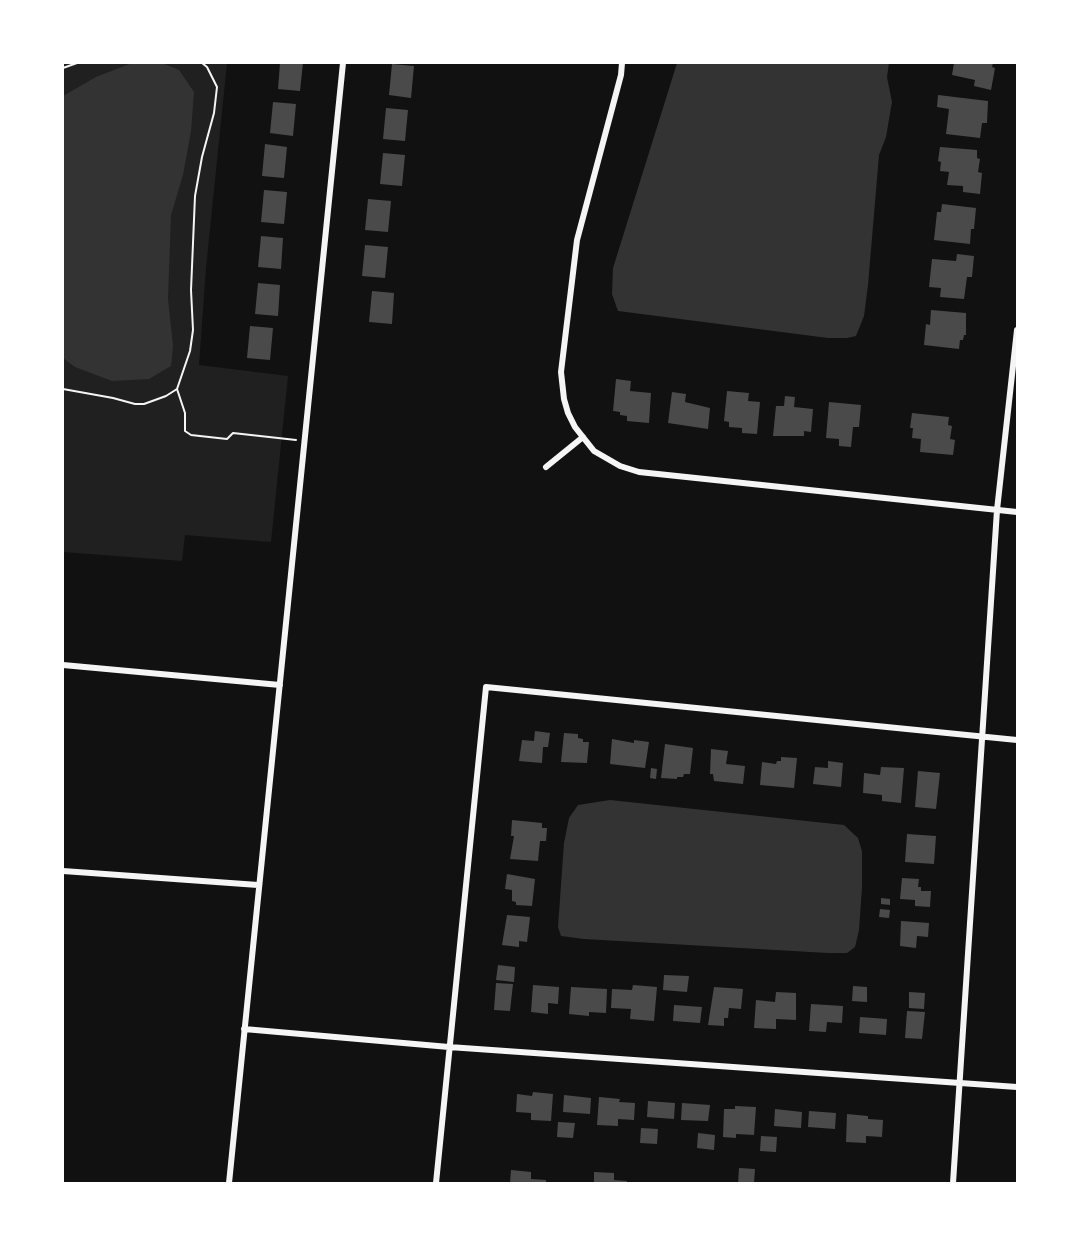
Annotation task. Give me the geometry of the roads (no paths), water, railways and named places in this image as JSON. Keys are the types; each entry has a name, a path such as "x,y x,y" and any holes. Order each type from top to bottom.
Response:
{"street":[{"path":"229,1183 343,63"},
{"path":"622,63 621,75 577,240 561,372 564,399 571,420 594,451 620,466 639,472 1017,512"},
{"path":"953,1183 997,510 1017,330"},
{"path":"546,467 583,437"},
{"path":"63,665 280,685"},
{"path":"436,1183 486,687 1017,740"},
{"path":"63,871 258,885"},
{"path":"244,1029 449,1047 1017,1087"}]}
